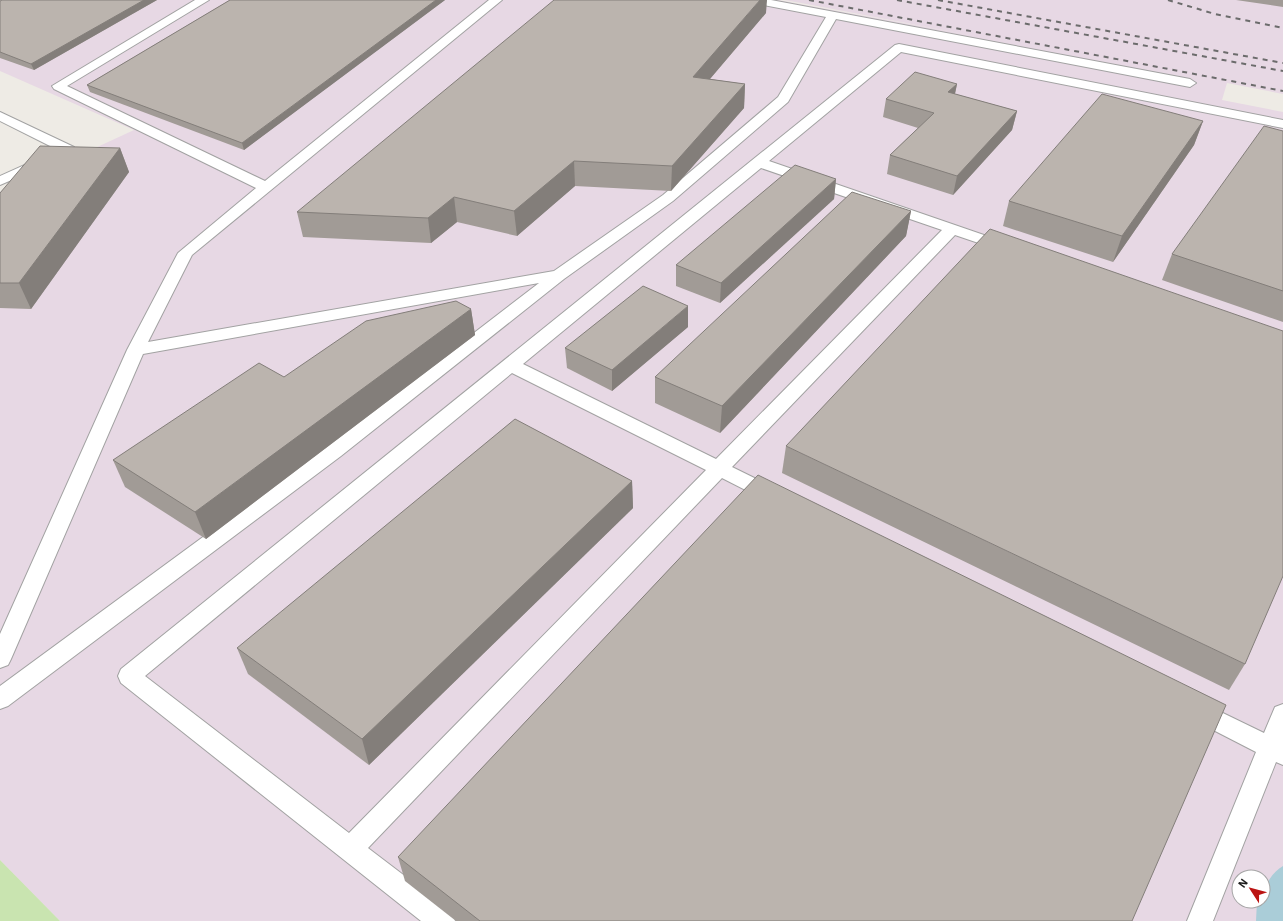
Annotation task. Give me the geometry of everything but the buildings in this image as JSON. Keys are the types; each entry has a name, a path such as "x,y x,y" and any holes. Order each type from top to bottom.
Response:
{"lane":[{"path":"202,0 58,86 267,188"},
{"path":"0,658 136,350 186,253 496,0"},
{"path":"753,0 1190,83"},
{"path":"0,699 334,451 559,275 668,198 783,99 833,15"},
{"path":"442,921 129,676 899,48 1283,124"},
{"path":"0,116 69,150 0,181"},
{"path":"758,162 1020,252"},
{"path":"350,849 952,228"},
{"path":"136,350 559,275"},
{"path":"510,365 790,504"},
{"path":"1178,701 1277,751"},
{"path":"1200,921 1277,751 1283,714"}],"shaded area":[{"path":"8,0 778,0 980,37 785,0 1283,0 1283,94 1227,83 1222,100 1283,112 1283,921 60,921 0,860 0,192 134,130 0,71 0,3"}],"green space":[{"path":"0,860 60,921 0,921"}],"water":[{"path":"1283,866 1283,921 1256,921 1257,909 1271,909 1271,876"}],"railway":[{"path":"809,0 1283,91"},
{"path":"897,0 1283,71"},
{"path":"938,0 1283,63"},
{"path":"1168,0 1215,14 1283,28"}]}
